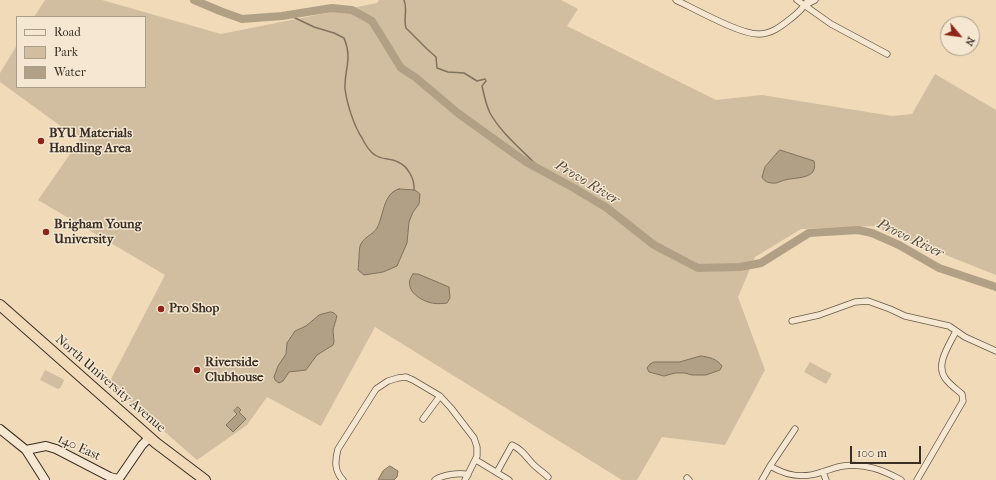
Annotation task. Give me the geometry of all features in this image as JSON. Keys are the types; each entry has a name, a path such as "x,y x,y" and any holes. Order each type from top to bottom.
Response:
{"highway":[{"name":"North University Avenue","path":"0,305 150,437 204,480"}],"street":[{"path":"676,0 735,28 748,33 759,34 777,29 802,10 806,3 815,0"},
{"path":"797,0 806,3 831,24 887,54"},
{"path":"792,321 814,317 850,303 862,301 874,303 895,310 905,316 949,326 965,336 996,351"},
{"path":"917,480 963,401 962,394 946,380 941,368 944,356 956,330"},
{"path":"343,480 337,471 335,459 338,449 376,389 388,381 406,377 440,396 474,438 477,447 476,460 466,478 464,474 439,477 435,480"},
{"path":"423,419 440,396"},
{"path":"0,429 26,450 45,480"},
{"path":"762,480 795,429"},
{"path":"119,480 142,445 150,437"},
{"path":"497,472 512,445 526,455 531,462 548,477"},
{"name":"140 East","path":"26,450 46,446 56,449 110,477 119,480"},
{"path":"476,460 509,480"},
{"path":"770,466 782,473 794,476 804,476 844,466 862,466 884,471 901,480"},
{"path":"822,472 826,480"}],"green space":[{"path":"45,0 102,0 221,34 377,3 379,0 561,0 578,9 567,26 716,100 762,95 892,116 912,114 935,74 996,110 996,275 873,226 801,229 755,257 738,297 765,370 725,445 662,437 637,480 622,480 375,327 321,426 267,397 247,425 197,460 109,383 165,275 38,200 80,140 0,82 0,73 16,47 16,88 146,88 146,16 35,16"},
{"path":"810,362 832,374 826,384 804,372"},
{"path":"45,370 63,379 64,381 60,388 58,389 40,380"}],"water":[{"path":"780,150 814,161 815,167 813,172 810,175 775,183 766,182 762,177 765,167"},
{"path":"399,189 415,190 420,194 419,204 413,212 409,222 407,243 397,266 383,272 364,275 358,270 361,243 377,228 387,200 394,191"},
{"path":"413,274 418,274 449,287 450,298 447,303 430,303 415,295 410,288 409,283"},
{"path":"331,312 337,316 333,330 333,345 317,355 306,370 289,372 283,381 279,383 275,380 274,377 278,366 286,354 287,343 295,331 306,326 319,315"},
{"path":"701,356 718,362 722,366 720,370 706,375 675,373 664,376 649,372 647,368 654,362 679,362"},
{"path":"238,407 241,410 239,412 246,419 233,432 226,425 237,414 234,411"},
{"path":"390,466 398,471 397,477 394,480 378,480 383,471"}],"waterway":[{"name":"Provo River","path":"194,0 242,19 282,16 332,8 352,10 372,21 401,68 415,77 459,114 526,162 607,208 654,245 698,268 740,267 761,263 809,233 858,230 872,233 899,245 939,268 996,287"},
{"path":"404,0 406,7 406,28 436,57 437,68 448,72 464,73 477,81 485,79 486,81 482,86 490,113 501,129 542,171"},
{"path":"289,15 314,27 334,33 344,38 348,52 345,89 349,108 356,127 369,150 373,154 378,157 402,164 408,170 412,178 414,190"}],"place":[{"name":"BYU Materials Handling Area","path":"41,141"},
{"name":"Brigham Young University","path":"46,232"},
{"name":"Pro Shop","path":"161,309"},
{"name":"Riverside Clubhouse","path":"197,370"}]}
